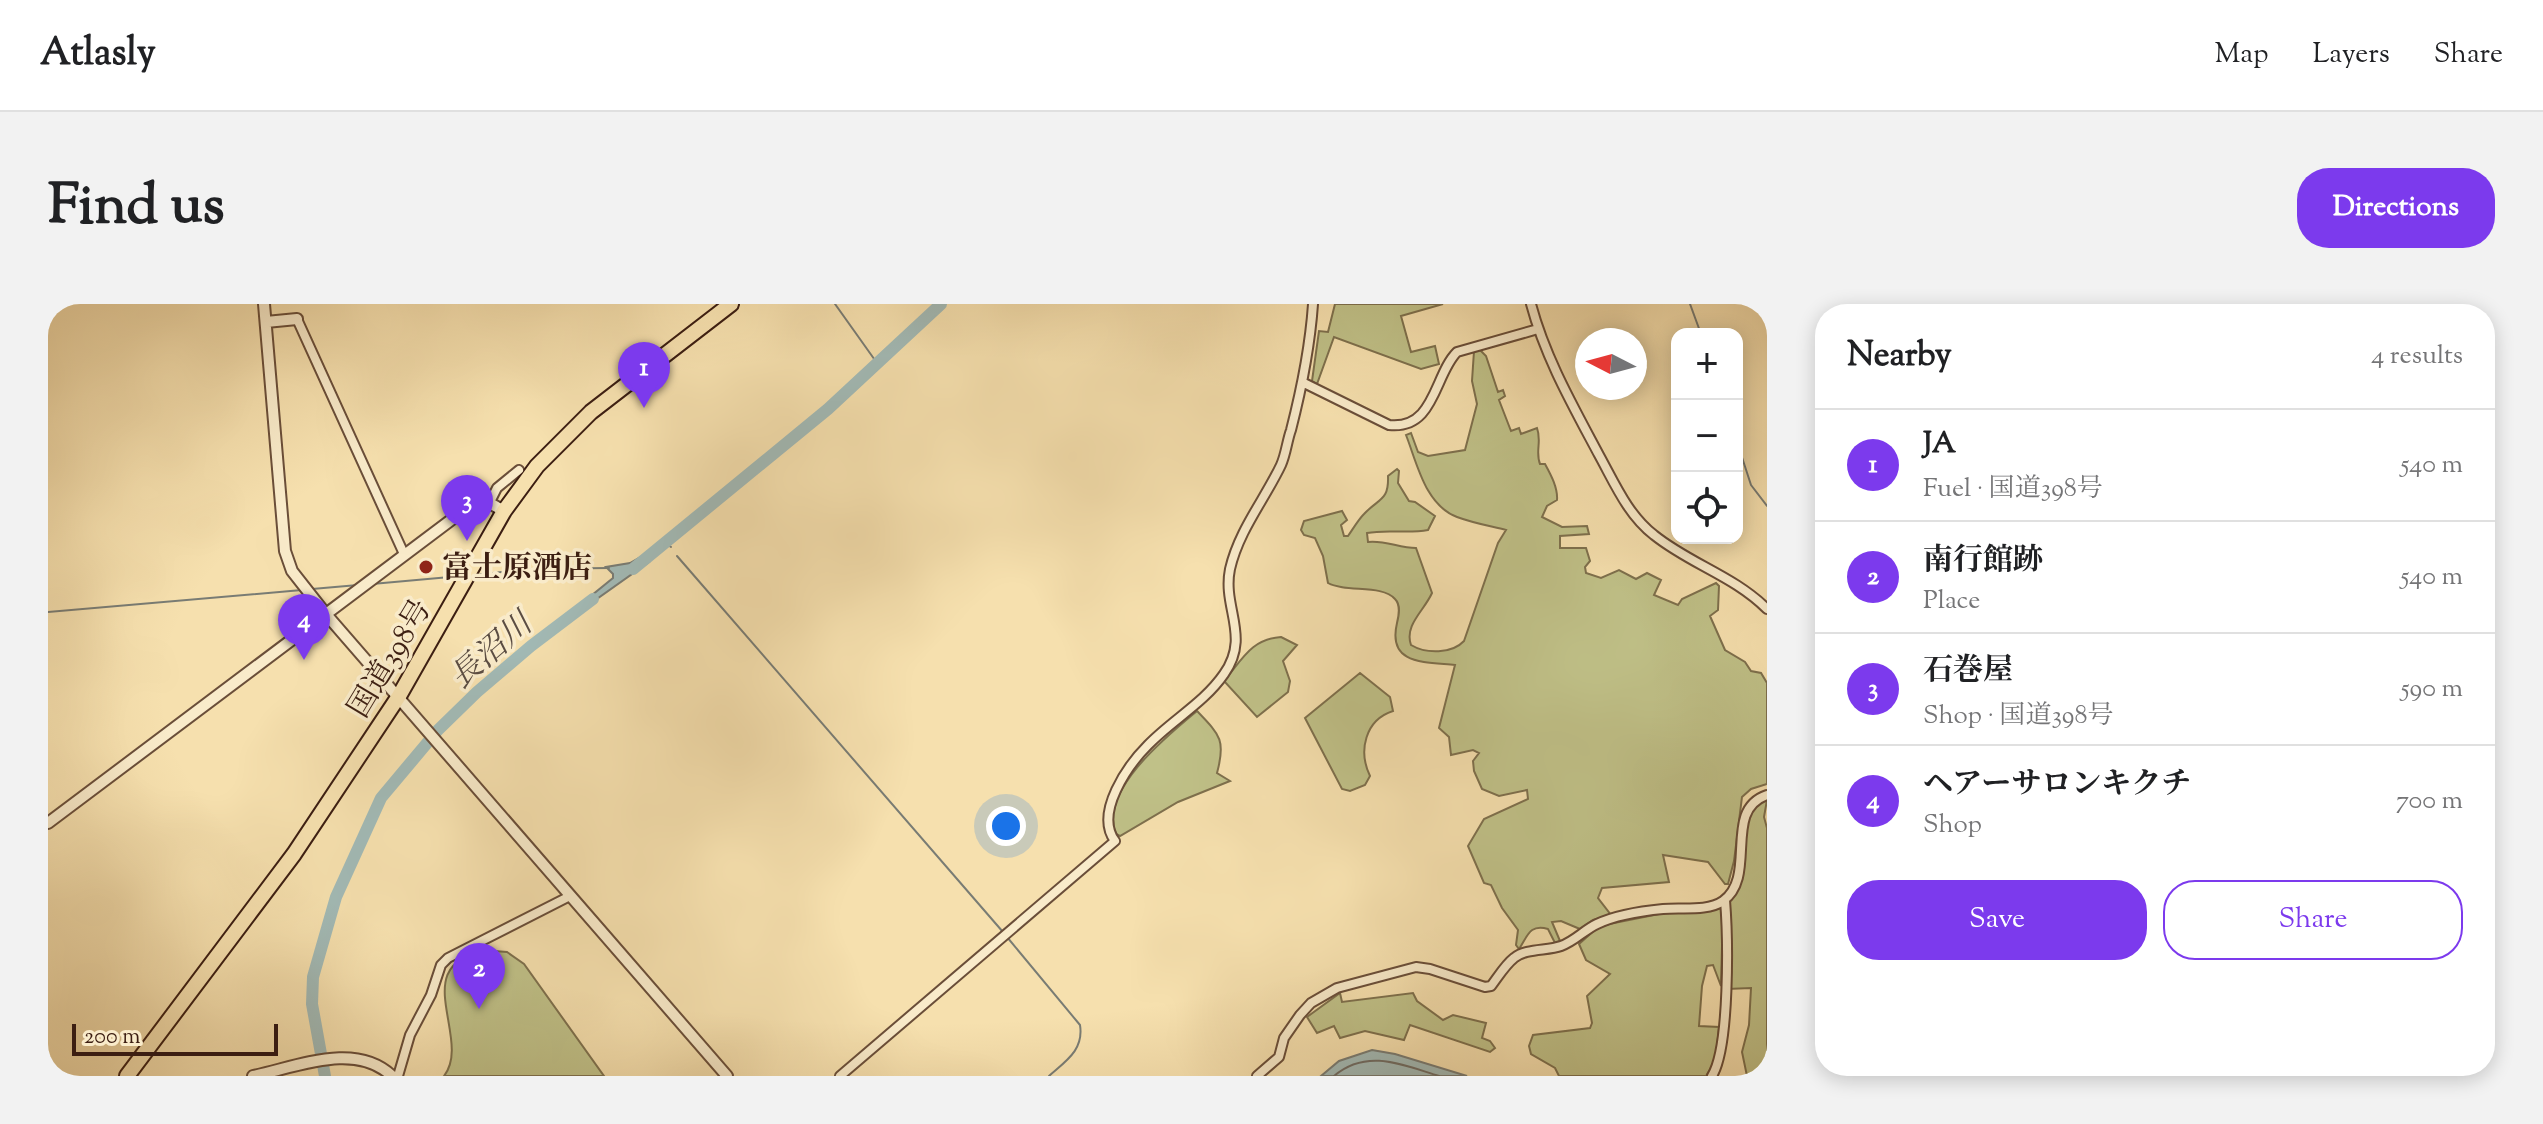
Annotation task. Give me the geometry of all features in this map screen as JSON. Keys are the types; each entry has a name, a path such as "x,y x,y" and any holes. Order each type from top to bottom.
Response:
{"highway":[{"name":"国道398号","path":"127,1076 294,854 399,696 504,511 537,466 583,420 731,304"}],"street":[{"path":"264,304 284,541 292,571 325,613 727,1076"},
{"path":"840,1076 1115,841 1108,827 1109,811 1134,763 1150,743 1215,687 1234,657 1237,641 1228,581 1231,564 1256,508 1281,466 1304,383 1313,304"},
{"path":"1531,304 1538,329 1591,439 1638,520 1663,542 1745,588 1767,609"},
{"path":"266,322 297,319 404,554"},
{"path":"1304,383 1389,425 1399,426 1408,423 1432,401 1448,361 1457,352 1538,329"},
{"path":"490,502 497,488 519,470"},
{"path":"48,823 476,502 484,500 504,511"},
{"path":"1712,1076 1720,1056 1726,963 1725,900 1734,887 1739,867 1746,810 1754,800 1767,795"},
{"path":"398,1076 410,1035 431,995 441,965 448,958 570,896"},
{"path":"1257,1076 1279,1057 1284,1038 1300,1015 1311,1003 1337,988 1416,967 1491,986 1512,959 1572,941 1595,924 1662,909 1708,906 1725,900"},
{"path":"253,1076 354,1057 374,1062 392,1076"}],"green space":[{"path":"1335,304 1443,304 1401,316 1411,352 1435,346 1439,364 1421,369 1334,337 1317,384 1312,381 1319,331 1328,332"},
{"path":"1480,350 1486,356 1498,392 1503,390 1505,396 1499,400 1511,431 1519,428 1521,434 1537,428 1540,464 1545,464 1550,473 1557,495 1557,500 1547,506 1542,517 1562,527 1587,526 1589,534 1560,536 1560,548 1586,548 1590,561 1585,567 1586,573 1601,578 1619,570 1636,579 1647,573 1661,580 1654,595 1678,605 1682,599 1716,583 1719,586 1718,610 1710,616 1725,650 1745,662 1751,671 1761,673 1767,683 1767,784 1751,789 1742,797 1728,884 1708,862 1663,855 1669,882 1602,888 1598,898 1611,915 1593,920 1580,929 1561,921 1552,922 1560,941 1555,943 1548,929 1537,928 1529,933 1519,949 1516,945 1518,930 1502,908 1491,885 1484,883 1468,846 1484,819 1528,799 1527,790 1499,796 1482,789 1473,761 1479,753 1473,750 1451,755 1449,737 1439,728 1455,665 1411,659 1403,654 1395,637 1399,610 1395,599 1382,592 1328,583 1323,556 1315,538 1304,535 1301,530 1304,521 1342,511 1347,520 1341,525 1344,536 1348,536 1362,516 1385,495 1388,476 1397,469 1398,483 1409,501 1435,516 1428,530 1367,533 1368,542 1416,548 1432,593 1412,625 1411,645 1439,651 1453,648 1464,641 1498,543 1506,530 1457,517 1437,503 1424,482 1406,435 1411,433 1418,452 1428,456 1465,450 1477,404 1472,381 1474,351"},
{"path":"1281,637 1297,645 1283,661 1290,681 1288,692 1257,717 1224,681 1255,646"},
{"path":"1360,673 1390,697 1393,711 1383,715 1370,729 1365,757 1370,776 1365,785 1350,791 1342,789 1305,718"},
{"path":"1197,711 1216,732 1221,745 1217,773 1230,781 1178,802 1120,836 1116,834 1113,817 1126,783 1154,749"},
{"path":"1767,800 1764,817 1767,828 1767,1076 1747,1076 1742,1052 1749,1025 1751,988 1727,989 1728,902 1736,888 1747,819 1754,805"},
{"path":"1723,907 1721,986 1713,965 1707,966 1702,986 1699,1026 1719,1027 1714,1059 1706,1076 1559,1076 1555,1068 1531,1054 1529,1046 1533,1035 1590,1028 1592,1023 1587,996 1610,974 1586,960 1579,944 1597,928 1664,913"},
{"path":"494,951 507,952 524,964 604,1076 444,1076 451,1060 445,984 451,968 466,957"},
{"path":"1340,993 1342,1002 1413,993 1417,1001 1443,1020 1453,1015 1486,1023 1482,1038 1490,1041 1495,1048 1490,1052 1410,1025 1404,1040 1365,1031 1340,1038 1334,1026 1317,1033 1307,1017"}],"water":[{"path":"644,555 649,562 584,608 581,604 613,578 606,567 630,563"},
{"path":"1372,1050 1467,1076 1321,1076 1339,1061"}],"waterway":[{"path":"835,304 877,363"},
{"name":"長沼川","path":"633,569 828,409 941,304"},
{"path":"1690,304 1699,328"},
{"path":"1743,460 1751,485 1767,506"},
{"name":"長沼川","path":"665,543 671,547"},
{"path":"677,556 1003,932"},
{"path":"476,575 528,569 609,568"},
{"path":"372,584 461,576"},
{"path":"312,589 358,585"},
{"path":"48,612 302,590"},
{"name":"長沼川","path":"325,1076 312,1004 313,977 336,897 381,798 438,730 477,692 593,599"},
{"path":"1007,937 1080,1025 1081,1034 1076,1048 1049,1076"}],"place":[{"name":"JA","path":"644,408"},
{"name":"石巻屋","path":"467,541"},
{"name":"富士原酒店","path":"426,567"},
{"name":"ヘアーサロンキクチ","path":"304,660"},
{"name":"南行館跡","path":"479,1009"}]}
